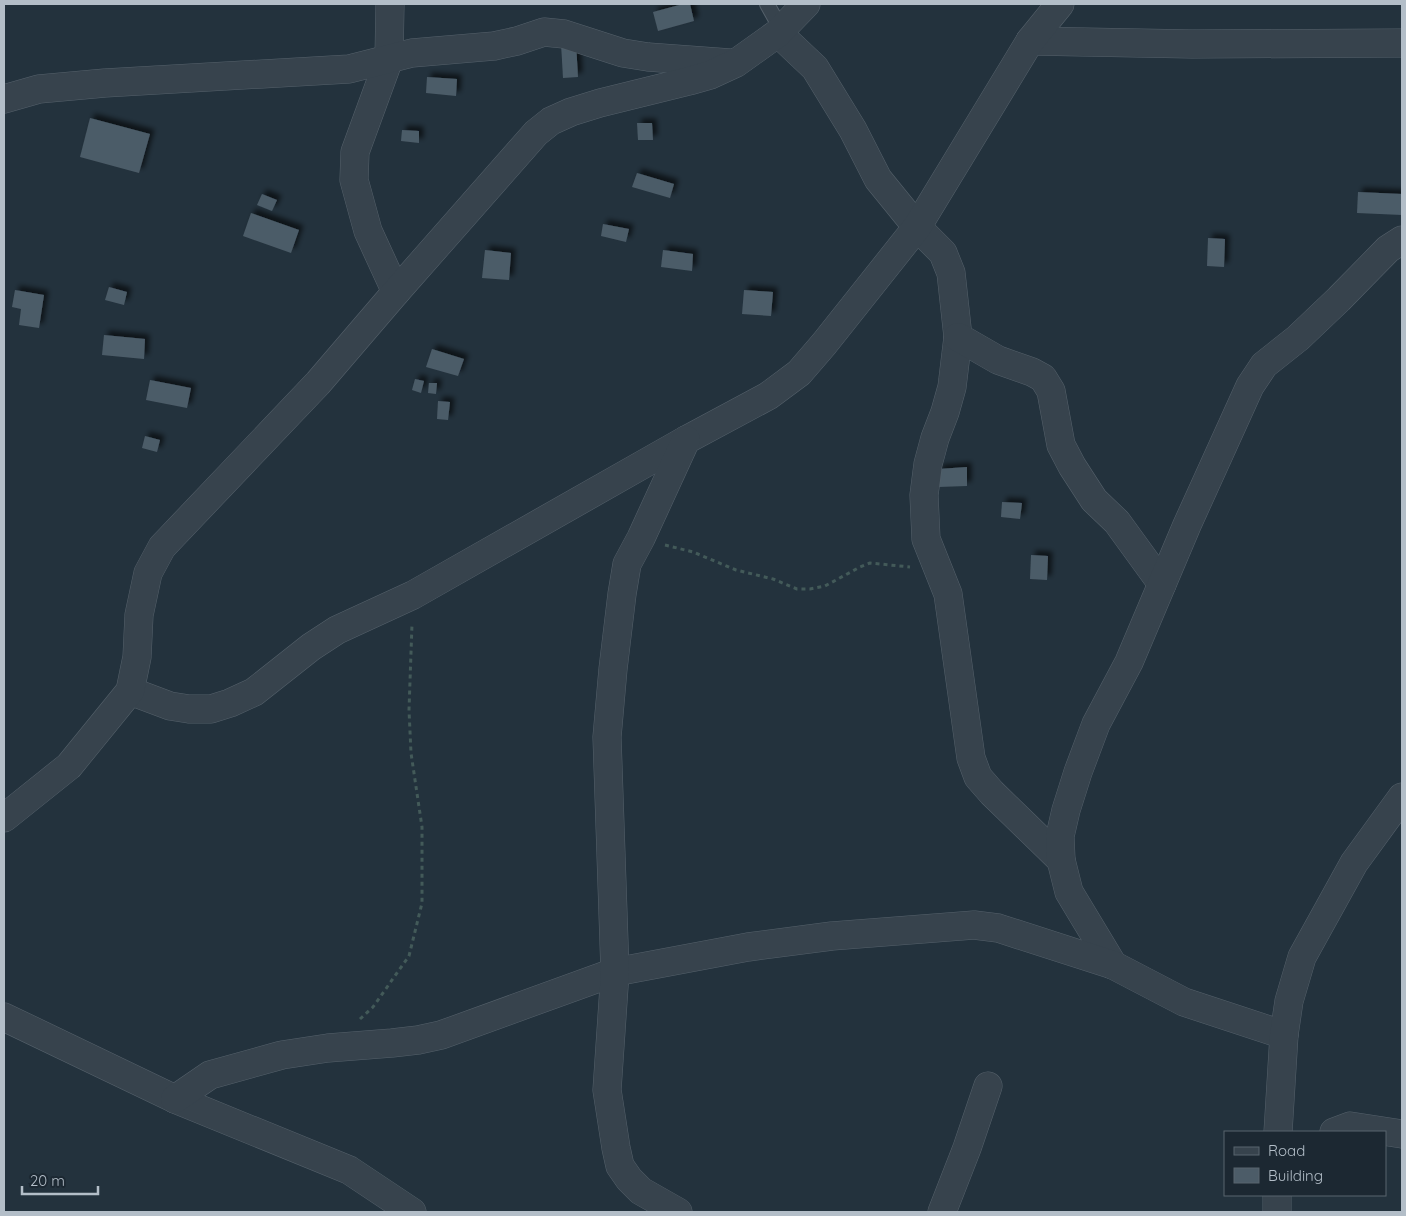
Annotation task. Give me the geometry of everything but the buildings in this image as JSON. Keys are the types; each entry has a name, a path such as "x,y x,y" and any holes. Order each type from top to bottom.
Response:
{"street":[{"path":"390,4 389,59 355,152 354,180 368,231 396,292"},
{"path":"4,818 69,766 130,690 137,657 138,615 148,574 162,547 318,383 536,132 551,121 571,112 690,81 710,75 736,63 780,31 806,4"},
{"path":"130,690 170,706 189,709 211,708 230,703 254,692 311,647 337,630 413,595 686,440 768,396 799,372 824,344 918,227 1030,42 1060,4"},
{"path":"780,31 815,68 853,130 878,179 918,227 943,252 951,273 958,337 952,387 928,464 924,495 926,540 948,594 971,758 978,777 1061,860"},
{"path":"4,99 39,89 104,83 349,69 412,53 494,46 544,32 564,34 623,53 648,57 736,63"},
{"path":"1030,42 1210,44 1402,43"},
{"path":"1113,965 1070,892 1061,860 1060,836 1066,810 1096,724 1129,662 1250,386 1264,365 1298,338 1388,249 1402,240"},
{"path":"958,337 998,360 1043,378 1051,390 1061,445 1072,466 1094,500 1117,522 1162,584"},
{"path":"678,1212 641,1191 620,1166 607,1090 615,972 607,738 613,669 627,564 686,440"},
{"path":"1278,1131 1284,1035 1289,1000 1302,957 1354,862 1402,797"},
{"path":"175,1099 210,1075 282,1055 328,1048 418,1040 441,1034 615,972 758,946 832,936 974,926 998,928 1113,965 1184,1002 1284,1035"},
{"path":"4,1017 175,1099 349,1170 377,1200 412,1212"},
{"path":"942,1212 968,1148 988,1086"},
{"path":"1337,1131 1350,1126 1382,1131"},
{"path":"1386,1132 1402,1134"},
{"path":"1277,1196 1277,1212"}],"lane":[{"path":"767,4 780,31"}],"path":[{"path":"641,538 693,552 736,570 773,579 797,589 825,586 870,563 938,570"},
{"path":"328,1048 373,1007 409,956 422,903 422,827 412,753 409,710 413,595"}]}
